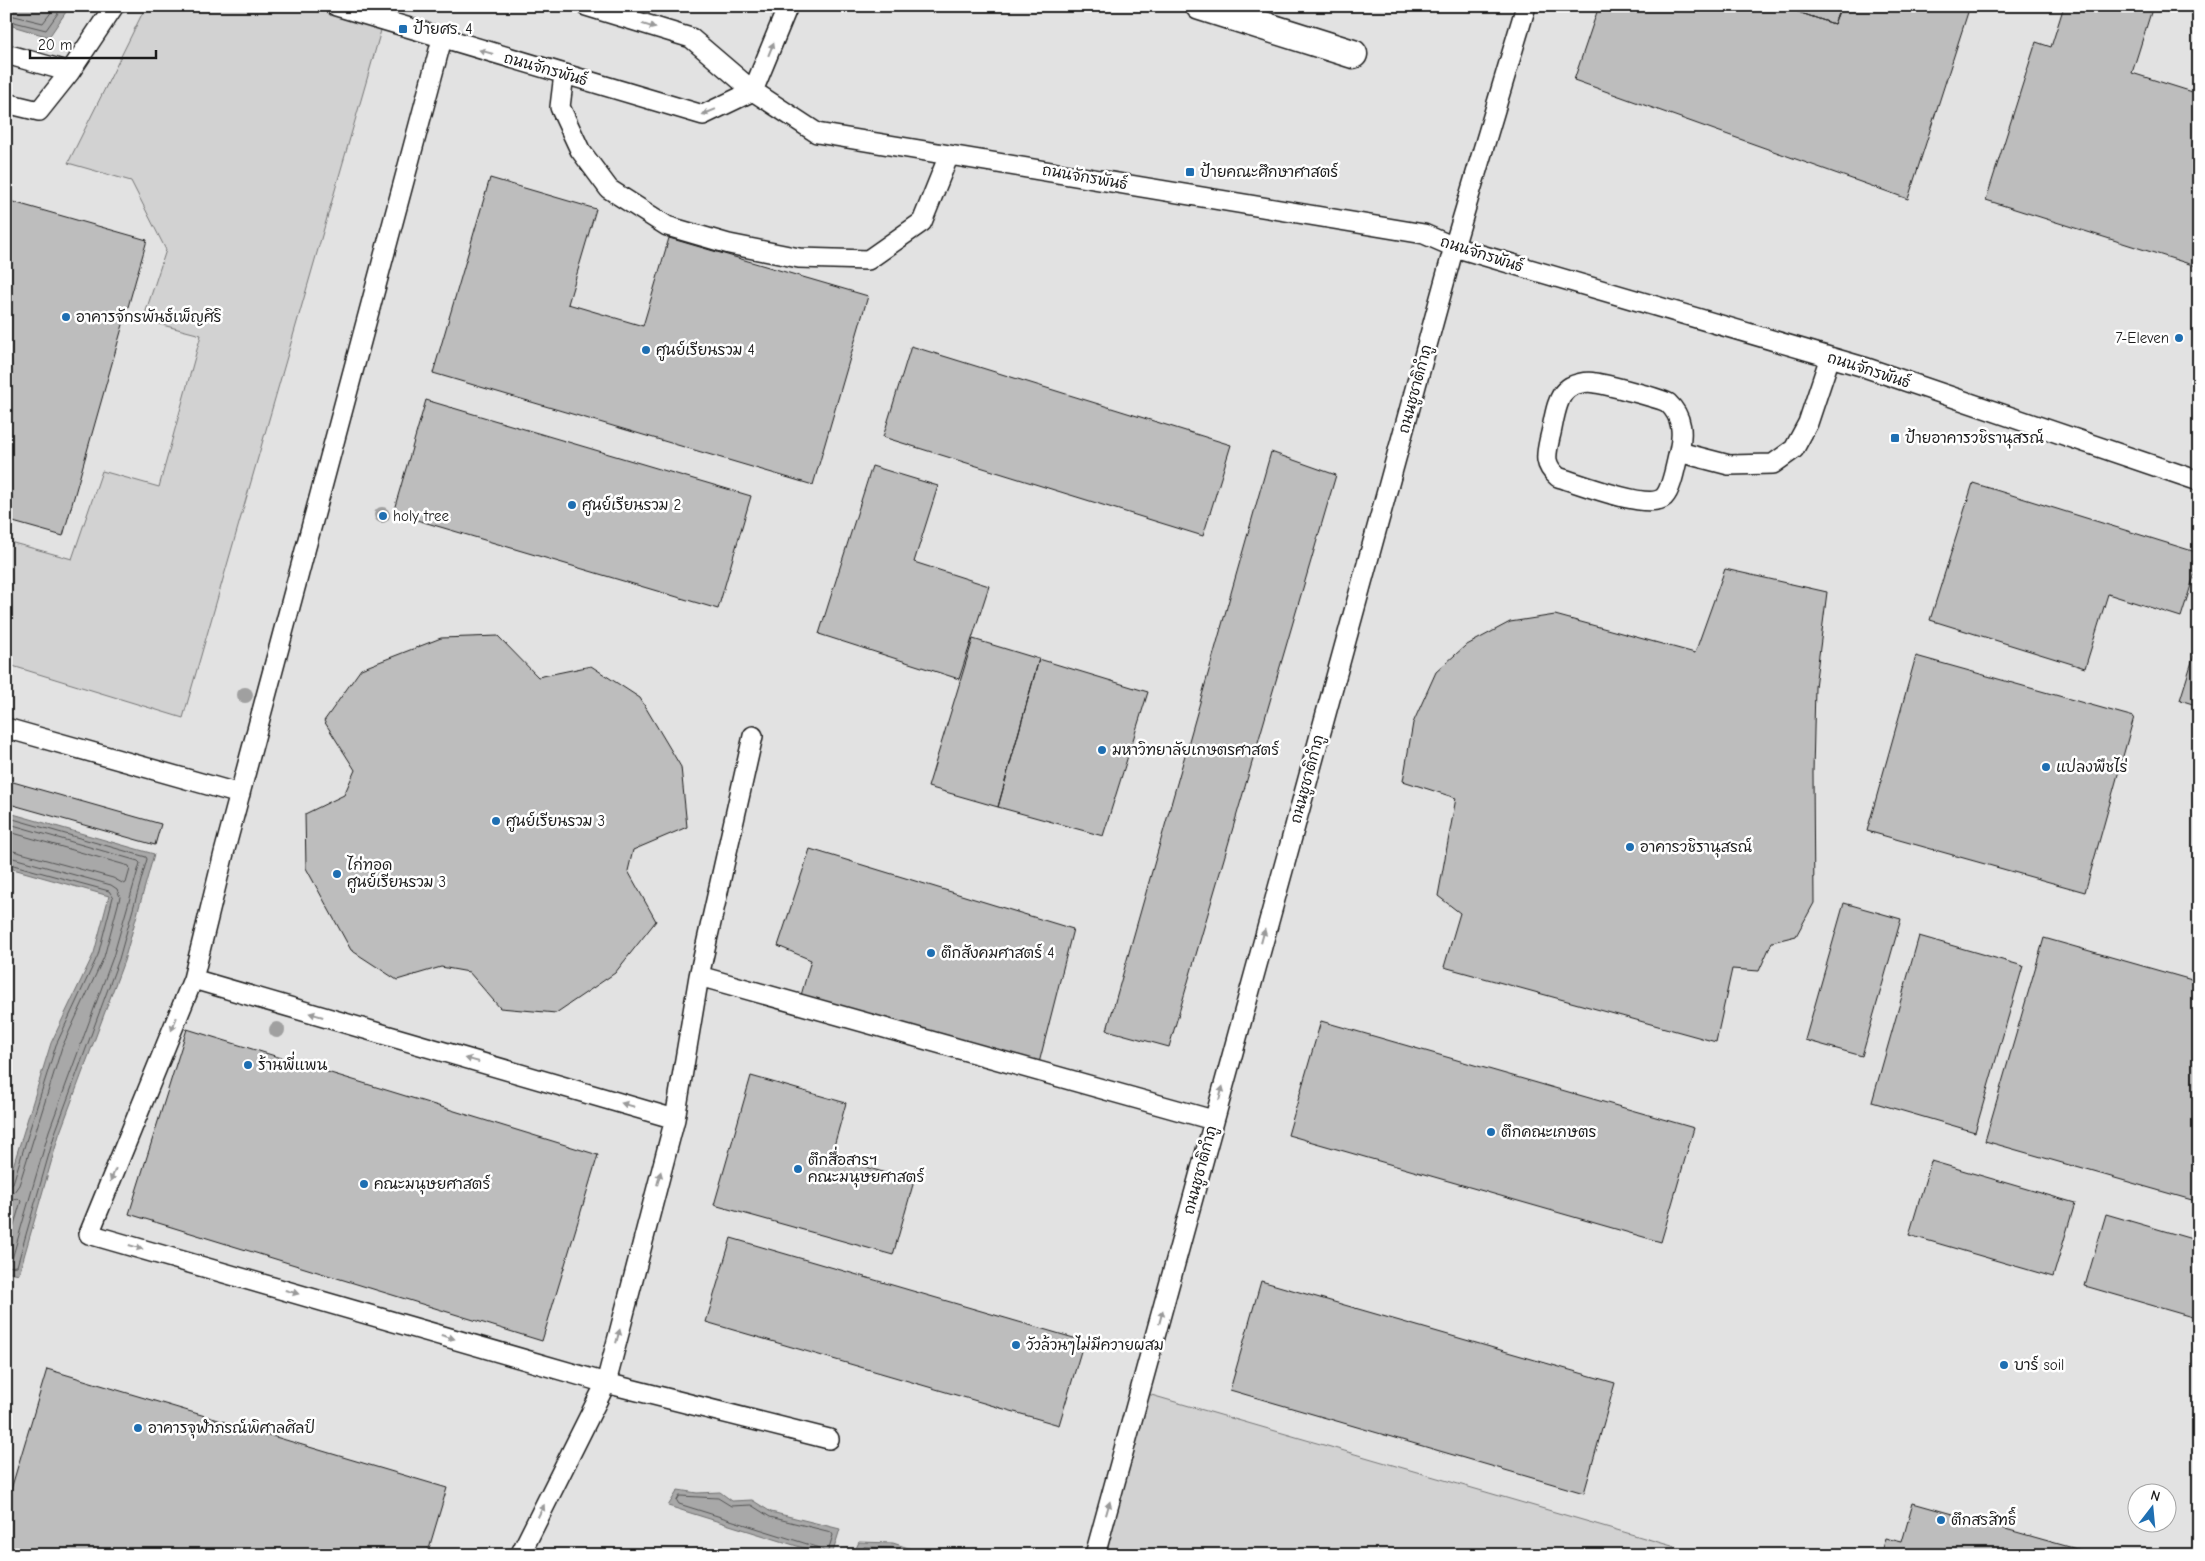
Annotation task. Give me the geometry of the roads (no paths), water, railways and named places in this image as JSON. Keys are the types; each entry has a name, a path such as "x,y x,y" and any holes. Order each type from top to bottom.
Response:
{"street":[{"path":"1200,6 1353,54"}],"lane":[{"path":"6,103 39,111 70,72 114,6"},
{"name":"ถนนจักรพันธ์","path":"336,6 703,115 753,91"},
{"name":"ถนนจักรพันธ์","path":"586,6 691,38 753,91 817,133 1424,234 1454,247 1830,357 2199,481"},
{"path":"753,91 788,6"},
{"name":"ถนนชูชาติกำภู","path":"1095,1555 1454,247 1526,6"},
{"path":"442,39 240,794 193,979 89,1234 606,1383 829,1439"},
{"path":"6,54 70,72"},
{"path":"564,74 560,107 580,150 609,189 667,226 737,246 799,258 868,260 922,222 949,155"},
{"path":"1679,452 1729,465 1773,464 1794,449 1799,441 1808,423 1830,357"},
{"path":"1594,382 1667,402 1677,414 1683,435 1679,452 1668,491 1663,498 1654,501 1636,500 1558,477 1549,470 1546,454 1560,397 1567,389 1579,384 1594,382"},
{"path":"6,728 240,794"},
{"path":"520,1555 606,1383 675,1119 699,976 753,736"},
{"path":"699,976 1213,1120"},
{"path":"193,979 675,1119"}],"water":[{"path":"6,6 70,6 49,37 6,24"},
{"path":"6,812 154,854 124,961 59,1135 19,1274 6,1271 6,1189 51,1043 94,953 109,896 6,867"},
{"path":"678,1490 697,1493 720,1492 732,1501 752,1500 771,1512 840,1529 832,1555 826,1555 668,1506"},
{"path":"859,1542 893,1543 930,1555 853,1555"}],"place":[{"name":"ป้ายศร. 4","path":"403,29"},
{"name":"ป้ายคณะศึกษาศาสตร์","path":"1190,172"},
{"name":"อาคารจักรพันธ์เพ็ญศิริ","path":"66,317"},
{"name":"7-Eleven","path":"2179,338"},
{"name":"ศูนย์เรียนรวม 4","path":"646,350"},
{"name":"ป้ายอาคารวชิรานุสรณ์","path":"1895,438"},
{"name":"ศูนย์เรียนรวม 2","path":"572,505"},
{"name":"holy tree","path":"383,516"},
{"name":"มหาวิทยาลัยเกษตรศาสตร์","path":"1102,750"},
{"name":"แปลงพืชไร่","path":"2046,767"},
{"name":"ศูนย์เรียนรวม 3","path":"496,821"},
{"name":"อาคารวชิรานุสรณ์","path":"1630,847"},
{"name":"ไก่ทอด ศูนย์เรียนรวม 3","path":"337,874"},
{"name":"ตึกสังคมศาสตร์ 4","path":"931,953"},
{"name":"ร้านพี่แพน","path":"248,1065"},
{"name":"ตึกคณะเกษตร","path":"1491,1132"},
{"name":"ตึกสื่อสารฯ คณะมนุษยศาสตร์","path":"798,1169"},
{"name":"คณะมนุษยศาสตร์","path":"364,1184"},
{"name":"วัวล้วนๆไม่มีควายผสม","path":"1016,1345"},
{"name":"บาร์ soil","path":"2004,1365"},
{"name":"อาคารจุฬาภรณ์พิศาลศิลป์","path":"138,1428"},
{"name":"ตึกสรสิทธิ์","path":"1941,1520"}]}
